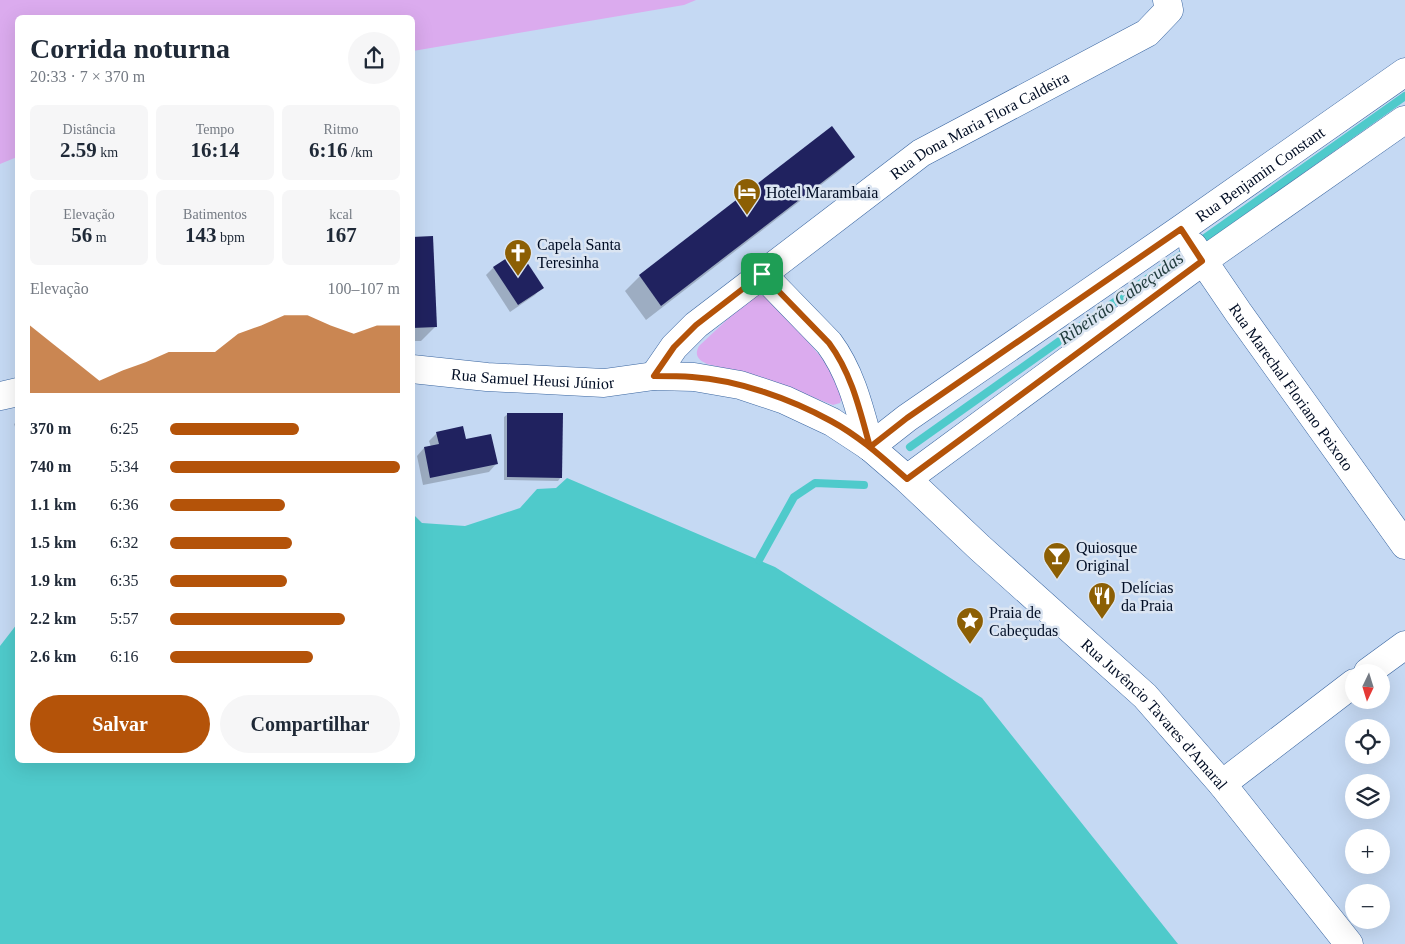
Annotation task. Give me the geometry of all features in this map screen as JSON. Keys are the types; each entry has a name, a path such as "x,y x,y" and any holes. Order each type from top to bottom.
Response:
{"street":[{"name":"Rua Dona Maria Flora Caldeira","path":"654,376 674,347 696,325 922,153 1147,33 1169,10 1167,0"},
{"path":"1395,79 1404,121"},
{"name":"Rua Benjamin Constant","path":"907,479 1395,79"},
{"name":"Rua Benjamin Constant","path":"870,447 907,418 1404,121"},
{"name":"Rua Marechal Floriano Peixoto","path":"1192,246 1405,544"},
{"path":"762,274 829,343 838,355 858,401 870,447"},
{"name":"Rua Samuel Heusi Júnior","path":"415,369 496,378 604,383 654,376"},
{"name":"Rua Juvêncio Tavares d'Amaral","path":"654,376 694,377 740,385 809,410 832,422 870,447 1145,696 1222,784 1349,944"},
{"path":"0,396 15,393"},
{"path":"1379,664 1405,645"},
{"path":"1222,784 1345,691"}],"shaded area":[{"path":"0,0 696,0 684,5 415,51 415,15 15,15 15,158 0,164"},
{"path":"758,294 766,297 821,357 830,369 843,394 840,403 833,405 761,377 707,364 699,359 697,352 699,346 750,298"},
{"path":"567,478 775,567 982,698 1178,944 0,944 0,646 15,627 15,763 415,763 415,516 422,523 465,526 520,508 537,489 556,488"}],"building":[{"name":"Hotel Marambaia","path":"832,126 855,157 661,306 639,275"},
{"path":"433,236 437,327 415,328 415,237"},
{"name":"Capela Santa Teresinha","path":"519,250 544,288 518,305 493,267"},
{"path":"507,413 563,413 562,478 507,477"},
{"path":"463,426 466,439 491,434 498,464 430,478 424,447 439,444 436,432"}],"waterway":[{"name":"Ribeirão Cabeçudas","path":"910,447 1405,96"},
{"name":"Ribeirão Cabeçudas","path":"759,560 794,497 815,483 864,485"}],"place":[{"name":"Hotel Marambaia","path":"747,216"},
{"name":"Capela Santa Teresinha","path":"518,277"},
{"name":"Quiosque Original","path":"1057,580"},
{"name":"Delícias da Praia","path":"1102,620"},
{"name":"Praia de Cabeçudas","path":"970,645"}],"route":[{"path":"762,274 696,325 674,347 654,376 694,377 740,385 785,400 832,422 870,447 907,479 1202,261 1181,229 907,418 870,447 858,401 838,355 829,343 762,274"}]}
